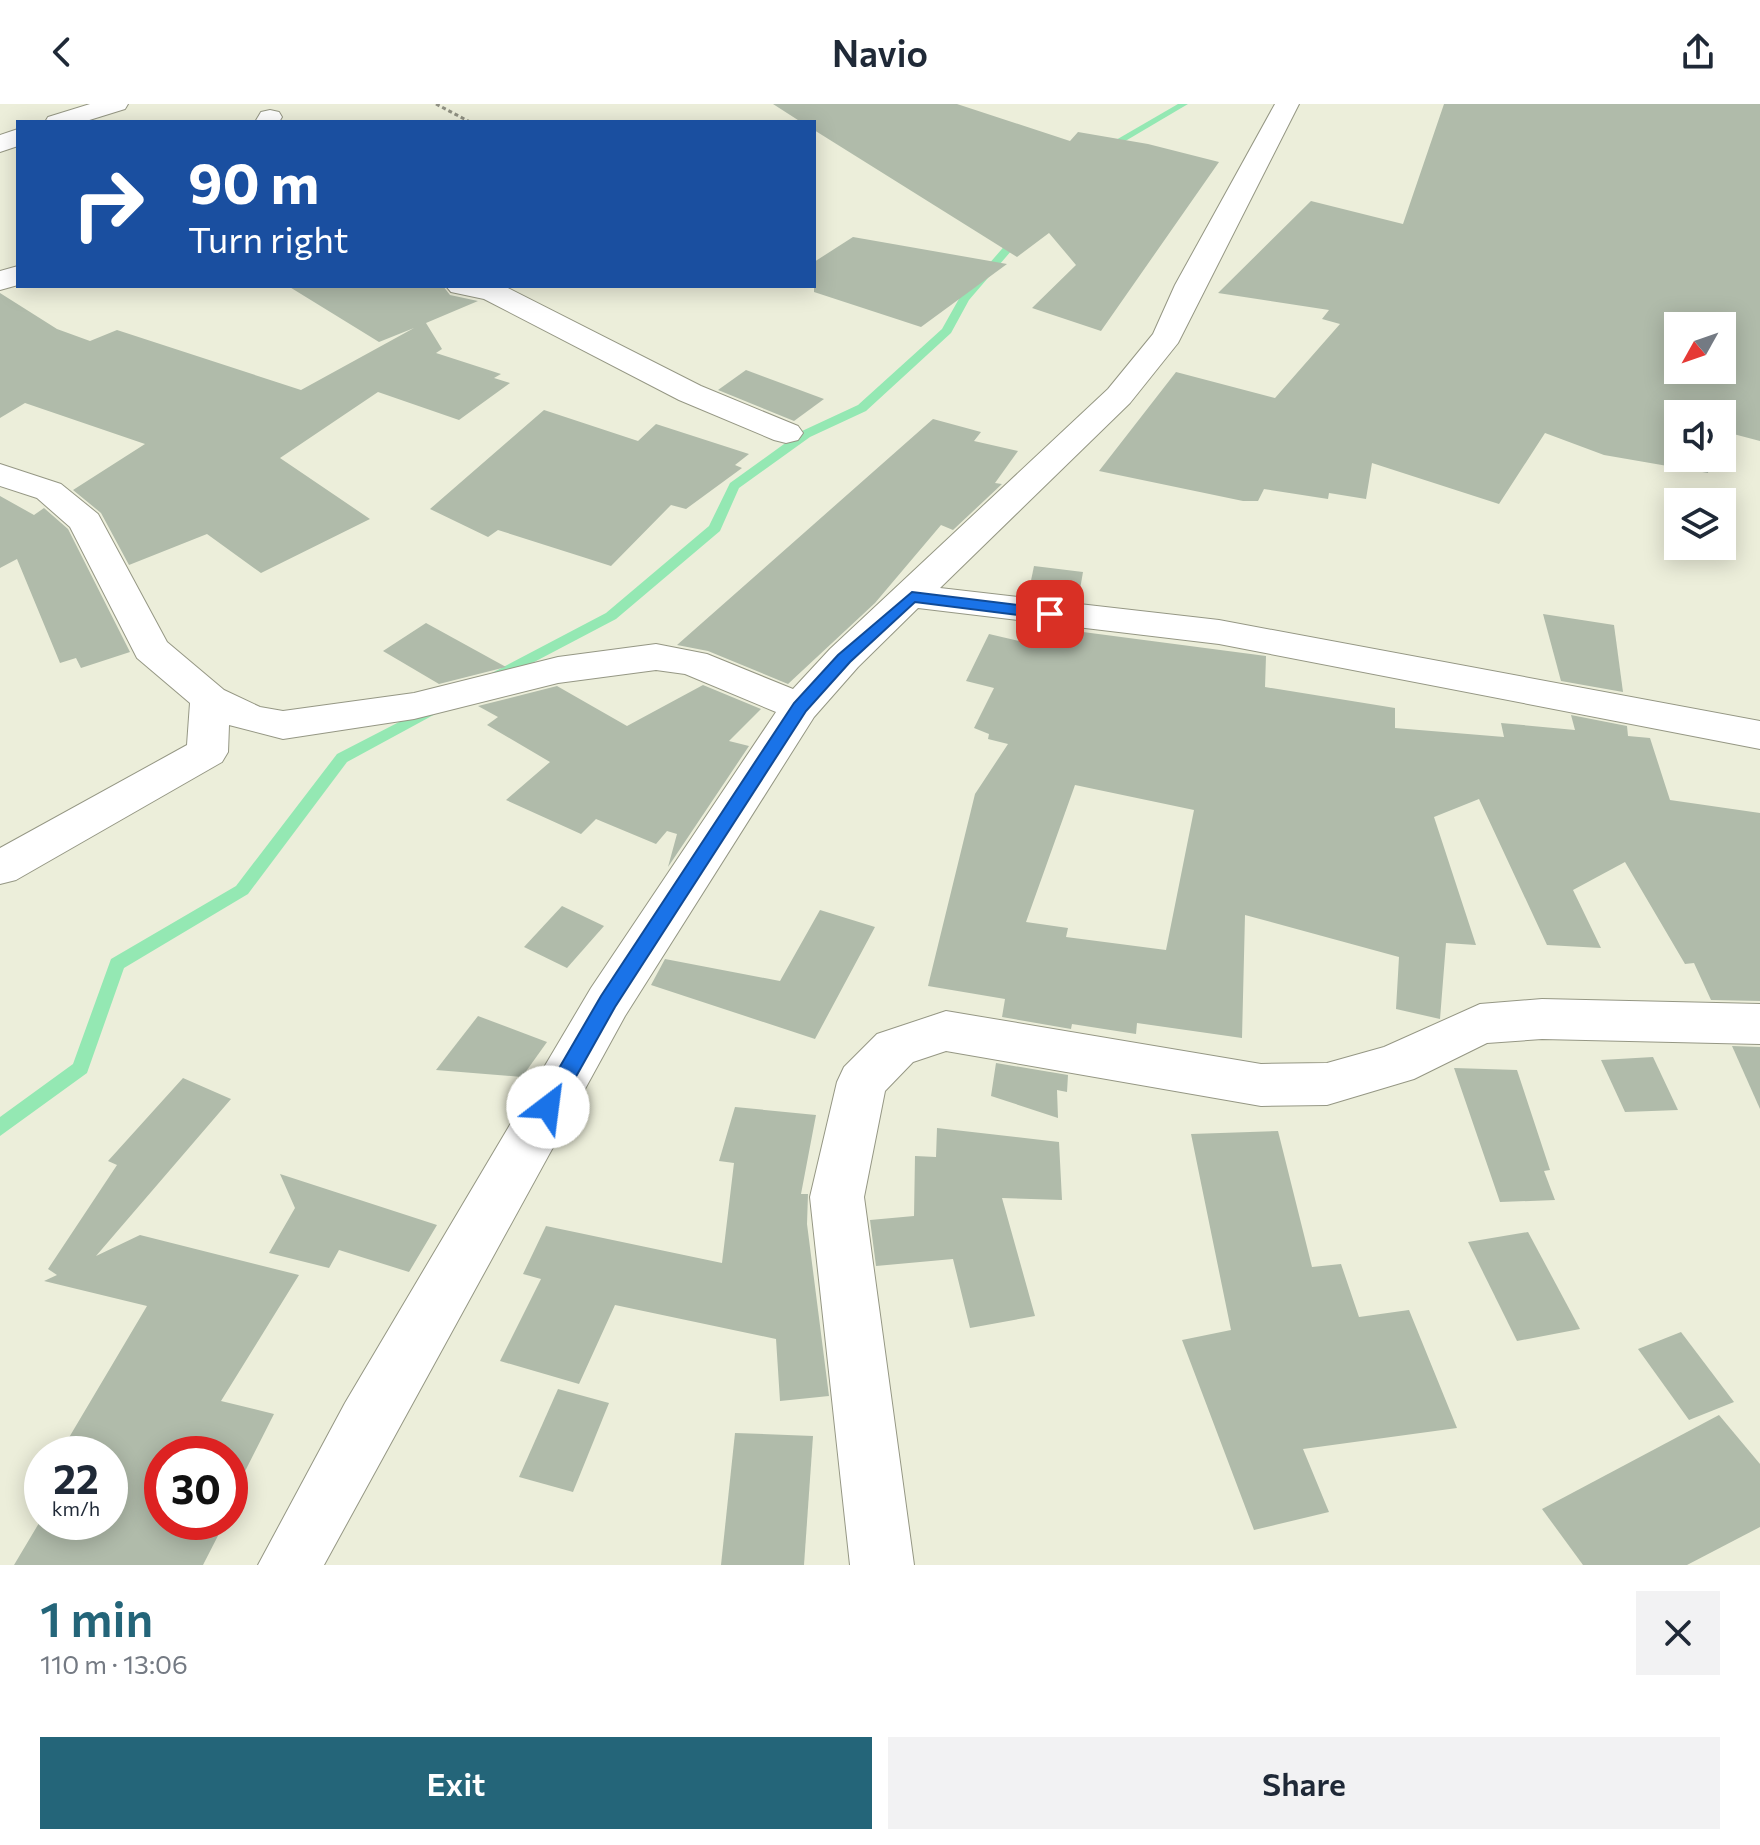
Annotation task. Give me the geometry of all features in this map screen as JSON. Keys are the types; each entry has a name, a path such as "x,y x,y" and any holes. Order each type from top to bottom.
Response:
{"street":[{"path":"64,120 116,104"},
{"path":"290,1565 366,1424 608,1002 800,707 844,658 1119,396 1167,336 1190,285 1287,104"},
{"path":"493,289 690,393 786,433"},
{"path":"0,474 49,491 85,522 151,649 210,699 250,719 283,725 414,706 558,670 656,657 693,663 800,707"},
{"path":"912,596 1219,632 1760,735"},
{"path":"0,868 207,752 210,699"},
{"path":"882,1565 837,1197 862,1082 895,1048 946,1031 1261,1085 1314,1084 1396,1064 1480,1024 1542,1019 1760,1024"}],"path":[{"path":"436,104 466,120"}],"building":[{"path":"773,104 957,104 1070,141 1078,132 1148,144 1219,162 1101,331 1032,308 1076,265 1049,233 1017,257 816,131 816,120 798,120"},
{"path":"1444,104 1760,104 1760,441 1736,435 1736,400 1664,400 1664,465 1604,455 1545,433 1499,504 1372,463 1366,499 1329,493 1328,499 1264,489 1258,501 1243,501 1099,471 1176,372 1275,398 1340,324 1322,319 1329,310 1218,293 1311,201 1403,224"},
{"path":"853,237 1007,264 921,327 814,292 816,261"},
{"path":"291,288 445,288 450,295 478,301 426,323 442,349 436,353 501,374 494,378 510,383 459,420 378,392 280,458 370,519 261,573 207,534 129,565 101,513 73,490 145,444 25,403 0,418 0,293 57,329 90,341 117,330 301,390 414,328 379,342"},
{"path":"746,370 824,399 794,421 718,390"},
{"path":"544,410 638,441 656,424 749,454 735,465 742,468 686,509 671,505 611,566 498,530 488,537 430,509"},
{"path":"933,419 981,432 974,441 1018,451 995,483 1002,484 953,530 941,525 875,603 788,684 708,651 677,645"},
{"path":"0,496 34,515 44,508 68,529 130,652 81,668 76,658 60,663 17,559 0,568"},
{"path":"1034,566 1083,572 1078,601 1028,595"},
{"path":"1543,614 1614,625 1623,692 1561,681"},
{"path":"426,623 506,667 439,684 383,651"},
{"path":"1022,624 1266,656 1265,687 1395,708 1395,728 1504,737 1501,723 1575,730 1571,715 1627,726 1628,736 1650,738 1670,800 1760,813 1760,1001 1711,1000 1694,963 1685,964 1625,862 1573,890 1601,948 1547,945 1479,799 1434,817 1476,945 1446,943 1440,1019 1396,1009 1399,957 1245,915 1242,1038 1137,1023 1136,1034 1072,1024 1071,1029 1002,1017 1005,999 928,986 975,794 1008,744 988,739 989,734 974,728 994,688 966,681 989,634 1019,641","holes":["1075,785 1194,810 1166,950 1066,937 1068,928 1026,922"]},
{"path":"703,685 761,709 729,741 749,746 668,867 677,834 667,831 656,844 596,819 581,834 506,800 550,762 487,725 498,717 478,706 557,686 627,726"},
{"path":"562,906 604,926 567,968 524,947"},
{"path":"820,910 875,927 815,1039 651,985 665,959 780,981"},
{"path":"478,1016 547,1042 522,1077 436,1070"},
{"path":"1732,1046 1760,1047 1760,1109"},
{"path":"1653,1057 1678,1110 1625,1112 1601,1060"},
{"path":"996,1063 1068,1075 1067,1092 1057,1090 1058,1118 991,1096"},
{"path":"1454,1068 1517,1070 1550,1170 1544,1171 1555,1200 1500,1202"},
{"path":"183,1078 231,1099 96,1256 140,1235 299,1275 221,1401 274,1414 248,1465 248,1436 144,1436 144,1540 216,1540 203,1565 14,1565 29,1540 128,1540 128,1436 70,1436 147,1306 44,1281 57,1275 48,1269 117,1165 108,1161"},
{"path":"735,1107 816,1115 801,1194 808,1194 807,1224 829,1396 780,1401 776,1339 615,1305 579,1384 500,1361 541,1279 523,1274 546,1226 722,1263 734,1163 719,1161"},
{"path":"937,1128 1059,1142 1062,1200 1002,1198 1035,1316 970,1328 953,1259 876,1266 870,1220 914,1216 915,1156 936,1157"},
{"path":"1278,1131 1312,1267 1341,1264 1359,1317 1409,1310 1457,1428 1303,1449 1329,1512 1254,1530 1182,1340 1231,1330 1191,1134"},
{"path":"280,1174 437,1225 409,1272 339,1250 329,1268 269,1253 295,1208"},
{"path":"1528,1232 1580,1329 1517,1341 1468,1242"},
{"path":"1681,1332 1734,1402 1689,1420 1638,1349"},
{"path":"558,1389 609,1403 573,1492 519,1477"},
{"path":"1719,1415 1760,1464 1760,1527 1687,1565 1583,1565 1542,1509"},
{"path":"735,1433 813,1436 804,1565 721,1565"}],"waterway":[{"path":"1102,151 1184,104"},
{"path":"493,678 611,616 715,528 734,486 806,434 862,408 947,331 964,299 1019,236"},
{"path":"0,1128 81,1068 117,964 242,890 342,758 434,709"}],"route":[{"path":"548,1107 608,1002 800,707 844,658 912,596 1050,614"}]}
